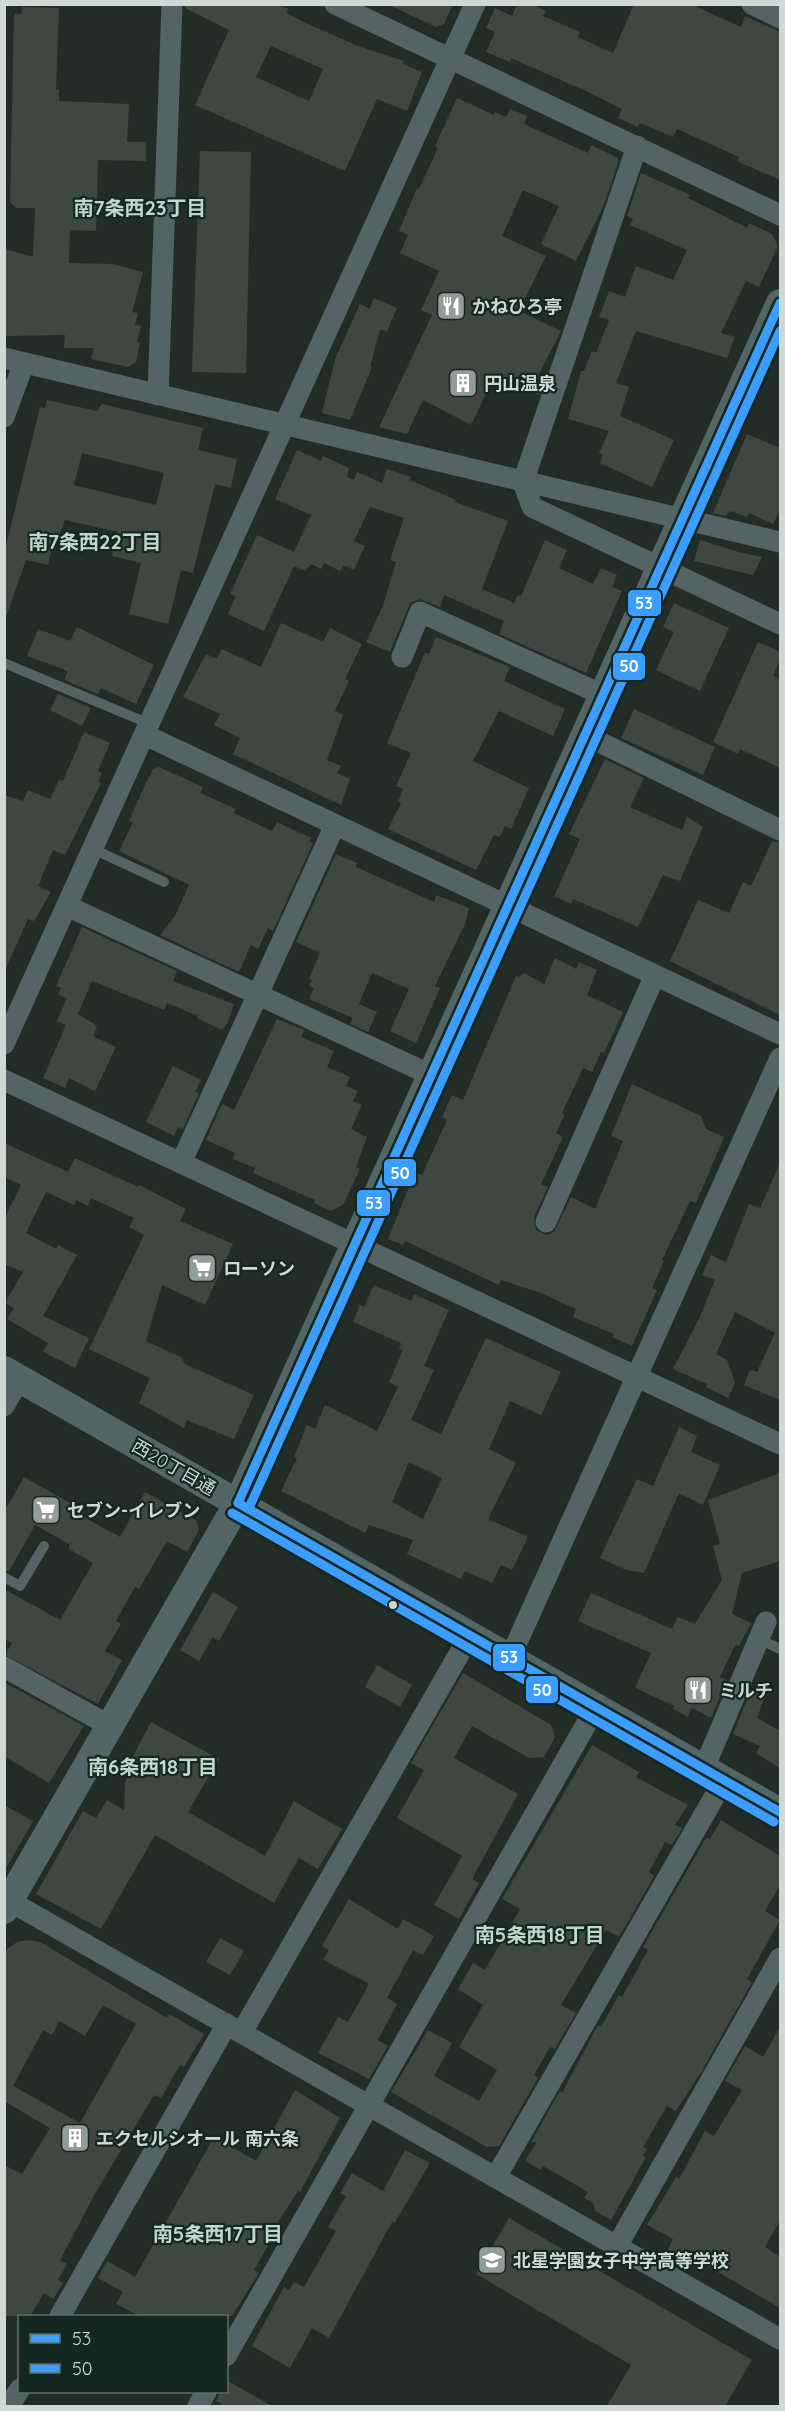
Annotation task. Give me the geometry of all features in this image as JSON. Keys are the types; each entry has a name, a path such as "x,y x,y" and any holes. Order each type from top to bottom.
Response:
{"street":[{"path":"158,395 172,4"},
{"path":"335,4 780,215"},
{"path":"4,1044 475,4"},
{"path":"752,4 780,18"},
{"path":"637,146 523,482 532,507 780,624"},
{"path":"780,303 238,1503 6,1903 234,2028 780,2339"},
{"path":"4,417 14,361 780,542"},
{"path":"402,657 420,612 603,695"},
{"path":"147,730 335,825 780,1034"},
{"path":"585,735 780,830"},
{"path":"181,1163 335,825"},
{"path":"67,906 431,1075"},
{"path":"546,1222 655,975"},
{"path":"510,1658 780,1058"},
{"path":"4,1080 780,1444"},
{"path":"4,1406 12,1375"},
{"name":"西20丁目通","path":"12,1375 780,1812"},
{"path":"496,2177 714,1774 761,1624"},
{"path":"61,2315 471,1635"},
{"path":"4,1667 110,1726"},
{"path":"228,2352 596,1707"},
{"path":"617,2246 780,1958"},
{"path":"9,2406 18,2391"}],"lane":[{"path":"4,663 147,730"},
{"path":"93,849 164,882"},
{"path":"4,1577 21,1586 44,1546"},
{"path":"761,1624 780,1649"}],"building":[{"path":"185,4 279,4 288,9 286,13 310,25 358,46 404,61 403,64 422,72 407,111 377,99 345,171 195,105 229,30 185,8","holes":["271,46 323,69 309,101 256,77"]},
{"path":"387,4 453,4 444,24 436,27"},
{"path":"517,4 531,4 546,11 543,16 580,32 578,37 613,53 634,4 690,4 741,27 745,16 780,32 780,180 737,161 739,157 677,129 673,137 640,123 638,127 618,118 622,109 588,92 511,58 510,62 486,52 495,32 486,28 495,8 512,16"},
{"path":"22,7 59,8 56,90 59,90 59,101 129,104 127,142 146,142 146,161 98,160 96,231 70,230 69,263 113,264 143,272 132,312 138,313 135,325 141,326 137,342 140,343 136,362 128,367 91,359 94,348 64,348 65,335 4,336 4,249 33,257 35,208 16,208 10,202 14,13 21,14"},
{"path":"457,98 494,115 495,112 506,117 510,109 527,116 524,124 588,153 591,145 618,158 618,163 604,205 576,261 541,244 559,206 523,190 502,236 546,256 519,311 561,331 539,374 545,377 539,395 510,382 508,387 493,379 471,425 423,400 407,434 379,427 432,315 421,310 439,271 400,253 408,235 399,231 417,188 419,189 438,148 435,146"},
{"path":"200,151 251,152 246,373 192,372"},
{"path":"641,173 690,195 688,198 747,228 749,223 772,234 778,246 759,287 746,281 721,333 735,337 727,358 636,331 616,383 629,387 620,416 674,440 652,487 600,463 603,455 599,453 609,431 568,419 581,371 584,371 592,351 596,353 609,320 599,317 609,291 625,297 636,266 673,280 687,250 630,225 633,219 627,216"},
{"path":"374,298 397,308 387,331 380,330 370,367 372,367 350,420 322,413 335,359 360,304 370,309"},
{"path":"47,400 97,411 102,404 203,428 198,450 237,459 231,488 215,484 193,573 181,570 168,624 129,614 141,563 112,556 118,532 65,520 57,541 54,540 48,565 26,560 7,614 4,614 4,554 40,407 45,408","holes":["82,453 164,473 156,505 74,485"]},
{"path":"747,434 780,448 780,510 773,524 749,513 747,517 730,511 726,516 713,513"},
{"path":"297,450 321,461 323,456 349,468 347,477 354,480 357,472 382,483 387,469 411,477 410,480 456,500 455,502 508,521 482,589 514,603 518,595 521,596 545,540 567,550 559,568 593,584 601,568 617,575 612,587 622,591 586,673 499,634 504,621 444,595 440,607 419,599 410,603 390,652 366,642 383,606 396,562 390,560 404,518 370,507 354,541 365,546 354,570 343,565 340,571 324,563 321,569 311,564 305,571 294,566 264,631 228,614 236,596 230,594 257,535 294,552 311,515 275,499"},
{"path":"700,540 762,557 753,575 694,561"},
{"path":"674,603 729,628 700,691 656,670 674,632 663,627"},
{"path":"281,623 321,641 324,640 330,628 362,644 345,679 349,681 335,711 343,715 327,760 341,766 337,773 350,779 341,805 233,754 240,738 214,725 220,714 183,697 206,654 217,659 222,649 261,667"},
{"path":"77,627 154,665 136,704 101,688 98,694 64,680 68,671 27,656 38,629 70,641"},
{"path":"436,637 510,667 504,681 565,709 553,736 499,711 473,761 529,788 511,829 505,826 500,837 494,835 476,870 388,829 401,803 398,802 403,789 396,786 411,753 387,743 425,652 429,654"},
{"path":"758,642 780,652 780,659 773,676 780,679 780,768 740,749 738,754 713,742"},
{"path":"58,694 91,708 82,726 50,710"},
{"path":"634,709 715,747 703,775 621,738"},
{"path":"84,732 110,743 98,771 102,773 98,782 101,783 65,855 53,850 38,886 51,892 34,921 28,919 4,972 4,795 23,801 28,790 50,799 59,780 63,781"},
{"path":"605,759 644,778 630,807 682,830 687,817 703,827 680,881 663,875 638,927 573,899 571,904 554,896 580,839 569,834"},
{"path":"159,767 203,787 200,793 236,809 234,813 272,831 277,822 311,838 309,842 313,843 273,931 268,928 258,949 251,945 239,972 160,935 175,916 189,885 119,851 133,822 129,821 144,787 153,769"},
{"path":"772,841 780,843 780,1015 670,961 698,900 729,913 743,882 751,886"},
{"path":"336,854 357,863 356,867 434,902 436,895 469,908 465,924 435,986 440,988 416,1043 390,1031 409,989 372,973 353,1018 309,999 314,988 309,986 312,980 309,978 320,953 296,942"},
{"path":"82,927 177,971 173,981 234,1004 228,1022 222,1030 197,1018 198,1016 167,1003 164,1010 92,981 78,1014 97,1026 93,1036 116,1047 95,1091 69,1078 65,1088 43,1078 66,1025 57,1021 67,998 58,995 61,988 56,986"},
{"path":"555,958 576,969 579,962 597,970 587,995 623,1012 604,1053 601,1052 592,1072 583,1068 562,1113 565,1115 556,1133 563,1137 541,1184 548,1187 534,1217 536,1230 547,1235 554,1232 571,1197 595,1209 623,1141 611,1136 632,1084 701,1116 706,1129 724,1137 696,1203 690,1201 662,1260 664,1261 652,1288 657,1290 632,1346 612,1337 614,1334 573,1317 576,1309 541,1293 501,1280 499,1285 405,1241 403,1245 388,1239 415,1172 422,1175 447,1120 442,1117 452,1095 463,1100 516,976 519,977 524,973 544,984"},
{"path":"359,1004 377,1012 368,1032 350,1024"},
{"path":"277,1019 304,1030 301,1037 334,1051 327,1067 350,1077 346,1086 358,1091 353,1101 362,1105 351,1129 367,1137 356,1167 360,1169 343,1205 330,1211 314,1203 315,1200 253,1173 255,1168 233,1159 235,1153 206,1140 222,1104 234,1110"},
{"path":"173,1066 201,1080 195,1092 199,1093 183,1129 178,1127 174,1136 146,1122"},
{"path":"4,1143 68,1172 75,1158 138,1187 139,1185 186,1209 180,1221 233,1244 205,1305 162,1285 146,1341 181,1357 185,1364 254,1395 234,1439 187,1420 184,1428 139,1403 150,1378 89,1349 144,1235 129,1227 134,1218 91,1198 88,1206 76,1200 74,1205 46,1192 26,1233 56,1249 58,1245 77,1255 43,1316 89,1338 75,1368 43,1352 48,1343 7,1319 14,1308 5,1303 23,1272 4,1264 4,1219 21,1185 4,1177"},
{"path":"780,1163 780,1400 744,1385 750,1370 757,1372 775,1333 735,1312 716,1354 727,1360 735,1383 728,1398 706,1387 707,1384 673,1369 699,1319 715,1280 702,1275 711,1255 726,1262 749,1204 760,1208"},
{"path":"374,1285 411,1301 414,1294 449,1310 424,1366 434,1370 411,1420 441,1434 486,1338 561,1372 541,1415 510,1401 489,1449 516,1463 488,1519 528,1537 512,1570 501,1565 492,1583 465,1571 461,1579 407,1554 413,1540 369,1525 365,1533 281,1491 297,1458 294,1457 307,1425 315,1429 325,1405 377,1431 398,1387 389,1382 403,1350 399,1348 401,1343 353,1322 360,1305 364,1307","holes":["409,1462 442,1478 423,1519 392,1502"]},
{"path":"679,1427 697,1436 691,1452 720,1465 703,1505 679,1493 644,1573 626,1570 600,1558 637,1479 653,1486"},
{"path":"780,1473 780,1561 742,1573 732,1614 751,1623 739,1646 735,1645 720,1677 727,1680 711,1718 692,1708 688,1717 673,1709 674,1706 635,1688 651,1653 578,1621 591,1593 672,1629 678,1617 695,1624 722,1580 713,1546 720,1544 708,1500"},
{"path":"24,1477 84,1511 82,1516 120,1537 145,1492 197,1521 199,1530 187,1552 167,1541 139,1589 135,1587 116,1621 121,1624 105,1651 122,1660 98,1704 5,1655 12,1643 4,1639 4,1589 60,1620 93,1563 69,1549 69,1544 35,1525 9,1571 4,1570 4,1512"},
{"path":"213,1592 238,1607 219,1641 213,1637 199,1661 180,1650"},
{"path":"377,1665 412,1685 400,1707 365,1687"},
{"path":"463,1673 551,1725 555,1737 544,1757 529,1758 472,1726 454,1758 518,1794 472,1879 479,1883 459,1919 434,1905 462,1856 397,1818 424,1770 411,1763"},
{"path":"4,1682 84,1726 49,1783 4,1756"},
{"path":"751,1690 765,1696 757,1718 780,1731 780,1768 756,1753 760,1746 733,1734"},
{"path":"151,1722 219,1759 188,1812 265,1856 294,1801 342,1829 318,1869 299,1858 274,1903 155,1835 101,1929 36,1894 83,1811 96,1818 107,1800 124,1810 125,1782 134,1764 130,1762"},
{"path":"592,1745 639,1772 636,1777 688,1805 675,1825 682,1828 672,1845 665,1842 649,1872 654,1876 621,1934 618,1936 606,1930 561,2005 576,2013 555,2049 550,2047 534,2075 538,2078 499,2146 487,2147 391,2092 428,2030 452,2043 434,2076 479,2101 497,2070 459,2047 483,2005 458,1989 473,1963 485,1970 520,1909 502,1899"},
{"path":"4,1805 33,1821 4,1872"},
{"path":"721,1820 780,1856 780,1885 765,1911 780,1920 747,1979 752,1982 703,2069 676,2111 667,2106 643,2147 647,2149 643,2156 646,2157 611,2220 595,2211 594,2204 584,2198 588,2192 543,2166 541,2170 525,2161 537,2142 531,2142 560,2091 562,2093 598,2025 601,2027 619,1995 622,1997 648,1950 643,1947 706,1838 710,1839"},
{"path":"349,1899 398,1929 403,1919 434,1936 423,1955 413,1950 387,1998 397,2004 378,2040 388,2046 369,2079 318,2053 338,2017 348,2022 368,1986 368,1983 323,1960 329,1950 322,1946"},
{"path":"220,1938 244,1951 230,1975 206,1962"},
{"path":"29,1940 40,1942 167,2018 169,2014 204,2034 184,2067 180,2065 161,2098 154,2095 96,2192 60,2260 67,2264 58,2280 63,2283 53,2299 44,2293 31,2315 18,2316 4,2316 4,2165 22,2174 50,2128 4,2101 4,1951 17,1942","holes":["103,2005 136,2024 80,2123 13,2086 43,2030 52,2035 59,2021 85,2036"]},
{"path":"780,2027 780,2220 765,2247 780,2257 780,2308 685,2253 681,2259 667,2251 673,2239 647,2225 676,2177 679,2179 705,2131 714,2136 742,2090 725,2081 745,2046 763,2057"},
{"path":"295,2090 340,2118 300,2192 298,2191 278,2222 281,2223 254,2270 259,2273 232,2316 137,2315 116,2304 123,2292 98,2278 107,2261 135,2277 214,2137 256,2161"},
{"path":"405,2150 430,2163 394,2224 392,2222 329,2338 312,2328 290,2368 252,2346 284,2287 289,2290 294,2282 304,2287 336,2231 328,2227 346,2196 340,2193 352,2173 383,2191"},
{"path":"509,2218 752,2360 725,2406 607,2406 631,2365 476,2274"},
{"path":"228,2381 272,2406 225,2406 216,2401 220,2393 228,2393"}],"transit line":[{"name":"53","path":"238,1503 780,303"},
{"name":"50","path":"249,1508 780,331"},
{"name":"53","path":"238,1503 780,1812"},
{"name":"50","path":"232,1513 774,1822"}],"place":[{"name":"かねひろ亭","path":"451,306"},
{"name":"円山温泉","path":"463,383"},
{"name":"ローソン","path":"202,1268"},
{"name":"セブン-イレブン","path":"46,1510"},
{"name":"ミルチ","path":"698,1690"},
{"name":"エクセルシオール 南六条","path":"75,2138"},
{"name":"北星学園女子中学高等学校","path":"492,2260"}],"district":[{"name":"南7条西23丁目","path":"140,207"},
{"name":"南7条西22丁目","path":"95,541"},
{"name":"南6条西18丁目","path":"153,1766"},
{"name":"南5条西18丁目","path":"540,1934"},
{"name":"南5条西17丁目","path":"218,2233"}]}
